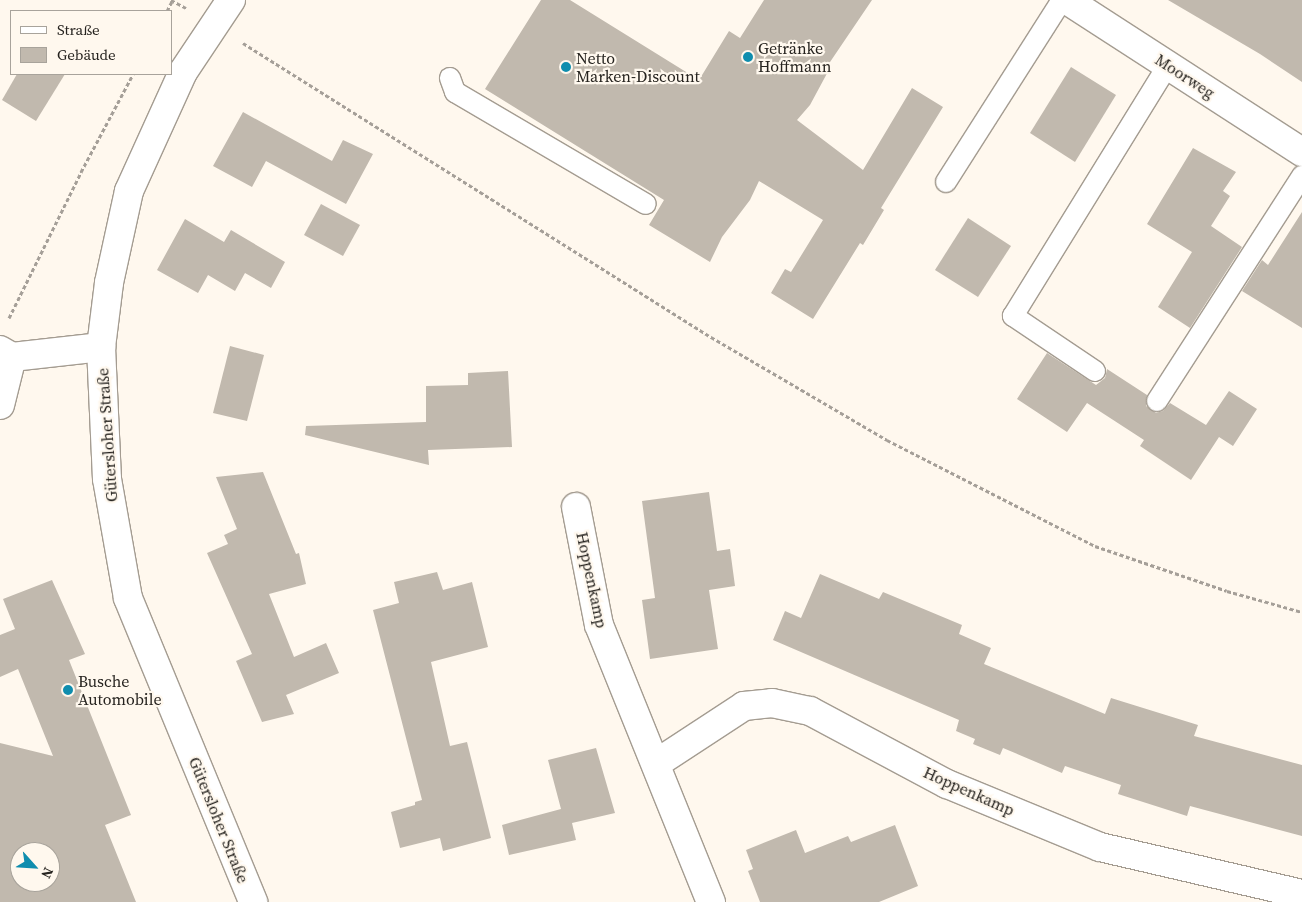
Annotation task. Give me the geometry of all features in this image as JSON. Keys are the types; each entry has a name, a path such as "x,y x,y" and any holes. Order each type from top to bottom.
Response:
{"street":[{"name":"Gütersloher Straße","path":"231,0 183,72 129,191 109,283 102,347 106,479 128,598 253,902"},
{"name":"Moorweg","path":"1067,0 1302,152"},
{"path":"0,405 6,353 102,347"},
{"name":"Hoppenkamp","path":"576,507 599,625 657,764 711,902"},
{"name":"Hoppenkamp","path":"657,764 744,706 772,702 810,711 947,784 1100,847 1302,894"}],"lane":[{"path":"946,182 1062,0"},
{"path":"1095,371 1013,316 1168,65"},
{"path":"450,78 455,92 646,204"},
{"path":"1158,400 1302,176"}],"path":[{"path":"214,24 711,337 887,440 1095,546 1227,591 1302,612"},
{"path":"8,320 80,172 132,75"}],"building":[{"path":"541,0 570,0 699,80 729,31 740,38 764,0 872,0 828,65 831,66 810,105 797,120 863,170 912,88 943,107 881,208 884,210 863,245 860,243 813,319 771,293 785,269 791,272 823,220 759,181 750,200 722,237 710,262 649,225 664,200 485,89"},
{"path":"1168,0 1302,0 1302,82 1260,54"},
{"path":"1071,67 1116,95 1075,162 1030,133"},
{"path":"16,75 64,75 36,121 2,100"},
{"path":"243,112 332,161 343,140 373,154 346,204 266,161 252,187 213,166"},
{"path":"1193,148 1236,172 1223,191 1230,196 1211,226 1242,247 1190,328 1158,307 1192,252 1147,224"},
{"path":"321,204 360,225 343,256 304,235"},
{"path":"1302,212 1302,328 1242,291 1262,260 1268,265"},
{"path":"968,218 1011,246 978,297 935,270"},
{"path":"185,219 224,242 231,230 285,262 271,288 245,273 235,291 208,275 198,293 157,270"},
{"path":"230,346 264,355 247,421 213,413"},
{"path":"1047,353 1096,385 1105,378 1107,369 1147,395 1146,406 1156,413 1163,411 1170,403 1206,425 1229,391 1257,409 1233,446 1219,437 1191,480 1140,446 1144,440 1087,403 1067,432 1017,399"},
{"path":"508,371 512,447 428,450 429,465 305,435 306,426 426,422 426,386 468,385 468,373"},
{"path":"263,472 296,554 299,553 306,584 269,594 294,657 326,643 339,673 286,695 294,714 262,722 236,661 252,654 207,553 228,544 224,535 237,529 216,477"},
{"path":"709,492 717,551 730,549 735,586 709,590 718,649 650,659 642,600 655,598 642,501"},
{"path":"437,572 443,590 472,582 488,647 431,662 450,746 467,742 491,838 443,851 440,838 400,848 391,812 415,805 415,802 422,800 373,610 399,603 394,582"},
{"path":"820,574 879,599 883,592 962,625 959,634 991,648 984,664 1105,714 1111,698 1198,725 1194,736 1302,765 1302,836 1190,806 1187,816 1118,794 1121,785 1065,766 1062,773 1003,748 1000,755 973,744 975,739 956,731 959,720 773,640 785,611 801,618"},
{"path":"52,580 85,654 69,660 131,815 105,825 136,902 0,902 0,743 53,756 18,669 0,677 0,635 15,629 3,599"},
{"path":"596,748 615,813 572,823 576,840 509,855 502,825 561,809 548,760"},
{"path":"895,825 918,886 879,902 760,902 748,871 753,869 746,850 796,830 805,853 848,836 851,842"}],"place":[{"name":"Getränke Hoffmann","path":"748,57"},
{"name":"Netto Marken-Discount","path":"566,67"},
{"name":"Busche Automobile","path":"68,690"}]}
